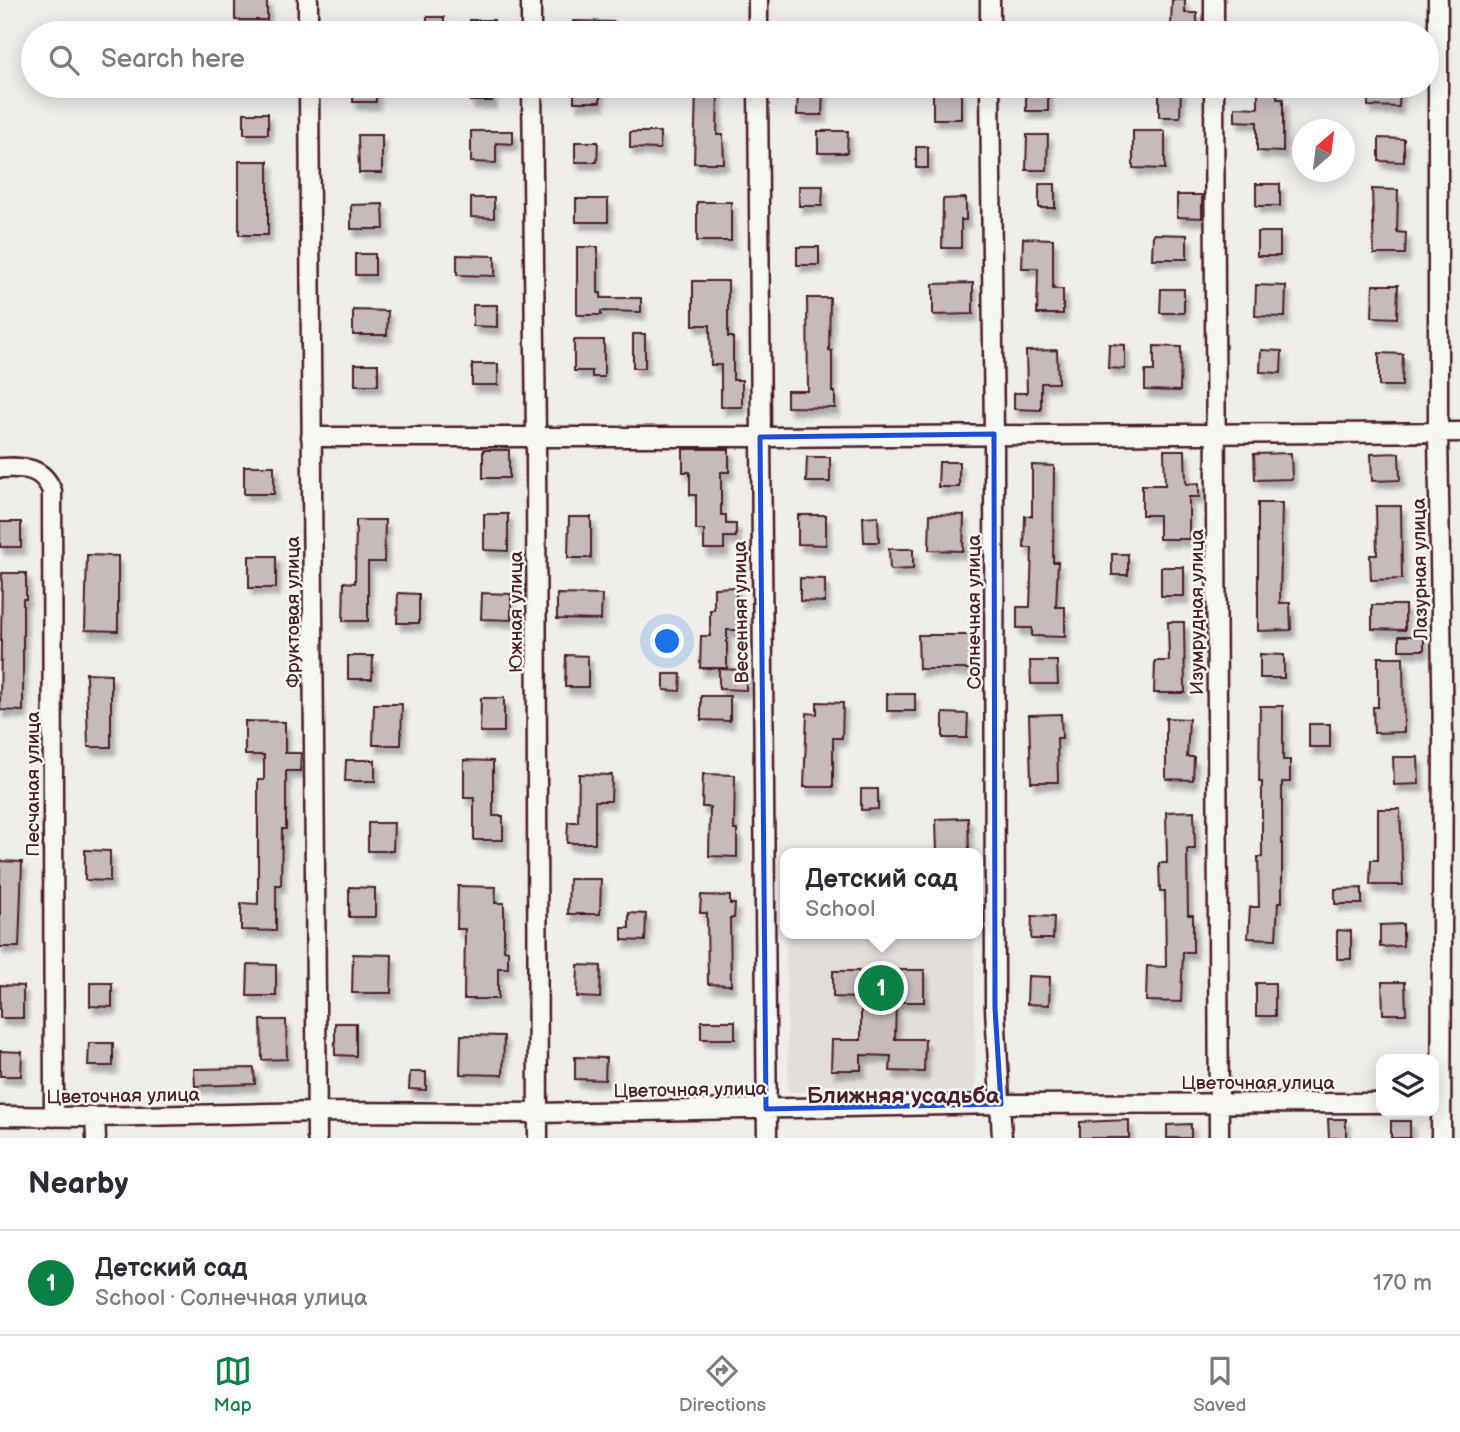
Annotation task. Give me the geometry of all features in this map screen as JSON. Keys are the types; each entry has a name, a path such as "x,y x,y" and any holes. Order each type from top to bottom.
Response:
{"street":[{"path":"308,0 308,21"},
{"path":"531,0 531,21"},
{"path":"758,0 758,21"},
{"path":"990,0 990,21"},
{"path":"1213,0 1214,21"},
{"name":"Лазурная улица","path":"1438,0 1438,21"},
{"name":"Фруктовая улица","path":"309,98 317,1138"},
{"name":"Южная улица","path":"532,98 538,1138"},
{"name":"Весенняя улица","path":"758,98 767,1138"},
{"name":"Солнечная улица","path":"990,98 995,994 1002,1138"},
{"name":"Изумрудная улица","path":"1214,98 1219,1138"},
{"name":"Лазурная улица","path":"1438,98 1438,434 1445,1103 1441,1138"},
{"path":"311,437 760,438 1460,432"},
{"name":"Песчаная улица","path":"0,468 22,467 41,474 52,491 54,1117"},
{"name":"Цветочная улица","path":"0,1116 95,1117 317,1112 537,1113 1001,1104 1376,1103"},
{"path":"95,1117 96,1138"}],"highlighted area":[{"path":"994,434 995,1008 1001,1104 766,1109 760,437"}],"shaded area":[{"path":"786,939 974,939 976,1091 788,1092"}],"building":[{"path":"235,0 267,0 267,20 235,20"},
{"path":"1172,0 1185,0 1185,13 1197,13 1197,21 1171,21"},
{"path":"427,17 444,17 444,21 427,21"},
{"path":"353,98 376,98 376,102 353,102"},
{"path":"470,98 492,98 492,101 470,101"},
{"path":"574,98 600,98 600,102 574,102"},
{"path":"696,98 718,98 717,135 723,135 724,163 694,163"},
{"path":"798,98 823,98 822,115 797,115"},
{"path":"933,98 961,98 961,119 933,119"},
{"path":"1026,98 1048,98 1048,111 1026,111"},
{"path":"1159,98 1181,98 1180,117 1159,117"},
{"path":"1258,98 1283,99 1283,152 1257,151 1257,122 1235,121 1235,107 1258,108"},
{"path":"1368,98 1399,98 1399,107 1368,106"},
{"path":"244,113 268,113 268,134 244,134"},
{"path":"471,131 513,131 513,144 496,143 496,163 471,162"},
{"path":"818,131 848,131 847,153 818,153"},
{"path":"1133,131 1165,131 1165,169 1133,168"},
{"path":"630,132 660,132 660,149 630,148"},
{"path":"358,135 382,135 382,173 359,173"},
{"path":"1027,135 1048,135 1047,170 1026,170"},
{"path":"1379,138 1404,139 1404,162 1379,161"},
{"path":"575,142 598,142 597,162 575,162"},
{"path":"916,147 928,147 928,168 916,168"},
{"path":"239,161 268,161 268,235 239,235"},
{"path":"1039,184 1055,184 1055,208 1039,208"},
{"path":"1256,184 1280,184 1280,206 1256,206"},
{"path":"799,186 823,186 822,206 799,206"},
{"path":"1372,189 1398,190 1397,232 1406,233 1405,254 1374,254"},
{"path":"1177,195 1202,195 1202,218 1177,217"},
{"path":"471,198 494,198 494,218 471,217"},
{"path":"966,198 966,220 961,220 961,248 942,248 943,199"},
{"path":"576,199 608,199 608,222 576,222"},
{"path":"697,202 731,202 731,241 697,241"},
{"path":"383,204 384,229 351,229 351,205"},
{"path":"1257,232 1280,232 1280,256 1257,256"},
{"path":"1153,234 1187,235 1187,259 1152,259"},
{"path":"1023,238 1053,239 1053,289 1063,289 1063,314 1037,314 1038,268 1022,268"},
{"path":"577,247 598,247 598,293 601,293 601,298 641,298 641,312 601,311 601,315 577,315"},
{"path":"797,247 819,247 819,265 797,265"},
{"path":"355,254 375,254 375,275 355,275"},
{"path":"457,255 495,256 495,276 457,275"},
{"path":"693,281 728,281 728,337 733,337 733,380 742,380 742,407 721,407 721,365 711,365 710,325 693,325"},
{"path":"973,283 973,314 933,315 933,284"},
{"path":"1256,285 1286,286 1285,317 1255,316"},
{"path":"1373,285 1398,285 1397,318 1372,317"},
{"path":"1161,289 1184,289 1184,313 1160,313"},
{"path":"807,298 830,298 829,350 832,351 832,392 835,392 835,408 787,407 787,391 808,391"},
{"path":"473,305 497,305 497,327 473,326"},
{"path":"353,310 388,311 387,335 353,335"},
{"path":"633,334 645,334 645,368 633,368"},
{"path":"574,340 604,340 604,377 592,377 592,371 574,371"},
{"path":"1109,344 1125,345 1125,369 1108,368"},
{"path":"1154,346 1181,347 1180,391 1145,390 1145,371 1154,371"},
{"path":"1057,350 1058,383 1041,383 1041,410 1014,409 1014,393 1027,393 1026,351"},
{"path":"1261,350 1282,351 1281,373 1260,372"},
{"path":"1379,353 1403,354 1402,386 1379,386"},
{"path":"355,364 378,364 378,385 355,385"},
{"path":"472,364 498,364 498,385 472,385"},
{"path":"683,449 729,449 729,472 721,472 721,515 726,515 726,524 736,524 736,537 724,537 724,549 704,549 704,530 696,530 696,495 690,495 690,472 683,472"},
{"path":"483,450 509,450 509,478 483,478"},
{"path":"1164,450 1185,450 1186,484 1199,483 1199,497 1189,497 1189,539 1159,539 1159,515 1142,515 1142,485 1165,485"},
{"path":"1291,453 1292,479 1255,480 1254,454"},
{"path":"1399,453 1400,480 1372,481 1371,454"},
{"path":"807,457 830,457 830,482 806,482"},
{"path":"939,462 959,462 959,487 938,487"},
{"path":"1032,465 1054,466 1053,562 1058,562 1056,607 1065,607 1065,637 1032,636 1032,628 1017,628 1017,607 1030,607 1032,548 1024,548 1025,516 1032,516"},
{"path":"244,466 274,466 274,494 244,494"},
{"path":"1258,503 1282,503 1280,603 1290,603 1291,630 1258,631"},
{"path":"1376,506 1401,506 1402,579 1371,580 1370,555 1377,555"},
{"path":"484,514 508,514 508,551 484,550"},
{"path":"930,514 964,515 963,551 929,550"},
{"path":"798,515 826,515 826,545 798,544"},
{"path":"878,516 879,542 864,542 863,517"},
{"path":"569,517 591,517 591,558 568,558"},
{"path":"356,520 385,520 384,562 368,562 368,621 343,621 344,582 355,583"},
{"path":"0,522 21,522 21,547 0,547"},
{"path":"889,549 913,549 913,569 890,570"},
{"path":"1112,554 1128,554 1128,575 1112,575"},
{"path":"87,555 118,556 118,631 85,630"},
{"path":"249,556 276,556 276,588 249,588"},
{"path":"1161,567 1184,567 1184,596 1161,596"},
{"path":"2,573 26,573 26,599 23,599 23,711 0,710"},
{"path":"800,578 825,579 825,602 800,601"},
{"path":"736,587 736,609 743,609 744,630 727,630 727,668 700,668 701,636 710,636 710,610 714,610 714,588"},
{"path":"398,593 419,594 419,623 397,623"},
{"path":"482,593 511,594 511,620 481,619"},
{"path":"557,594 602,595 601,620 557,619"},
{"path":"1372,605 1405,605 1405,630 1372,629"},
{"path":"1168,622 1184,622 1185,693 1154,693 1155,661 1169,661"},
{"path":"918,635 973,635 973,669 919,669"},
{"path":"1399,636 1424,636 1424,650 1399,650"},
{"path":"1260,654 1284,655 1284,678 1260,678"},
{"path":"566,655 588,656 588,687 565,687"},
{"path":"348,656 373,656 372,679 348,679"},
{"path":"1378,657 1403,657 1404,732 1374,733 1373,707 1378,707"},
{"path":"1030,661 1057,661 1058,684 1031,684"},
{"path":"719,669 746,670 746,690 719,689"},
{"path":"86,673 111,674 111,747 88,747"},
{"path":"664,674 681,674 680,691 664,690"},
{"path":"887,694 915,694 915,711 887,711"},
{"path":"701,696 730,696 730,721 701,720"},
{"path":"481,698 504,698 504,732 480,732"},
{"path":"817,702 843,703 842,738 833,738 833,787 804,787 807,713 817,714"},
{"path":"374,704 402,704 401,745 373,745"},
{"path":"1260,706 1283,706 1283,760 1290,760 1290,782 1282,782 1282,902 1278,902 1276,939 1248,938 1250,907 1259,907 1258,857 1262,857"},
{"path":"943,713 968,714 967,738 943,738"},
{"path":"1061,714 1062,738 1057,738 1058,782 1031,782 1029,715"},
{"path":"1166,718 1189,719 1187,757 1194,757 1193,780 1166,779"},
{"path":"245,721 285,722 285,753 301,753 300,771 286,771 286,829 282,829 281,885 276,885 276,931 241,930 241,903 258,904 258,780 264,780 264,755 245,755"},
{"path":"1309,724 1330,724 1330,747 1309,747"},
{"path":"1393,757 1418,757 1419,784 1394,785"},
{"path":"346,760 375,760 375,781 345,781"},
{"path":"464,760 493,761 493,816 503,816 503,840 474,840 474,798 464,798"},
{"path":"579,774 612,775 611,801 595,801 595,843 567,843 568,822 578,822"},
{"path":"703,774 735,775 734,830 737,830 737,857 709,856 710,807 702,807"},
{"path":"861,789 878,789 878,809 861,810"},
{"path":"1378,809 1400,809 1403,885 1370,885 1371,860 1378,860"},
{"path":"1194,811 1195,849 1187,849 1188,915 1193,915 1193,952 1183,952 1181,1002 1146,1001 1147,966 1166,967 1165,891 1160,891 1159,863 1167,863 1166,812"},
{"path":"968,818 969,848 937,848 936,819"},
{"path":"368,823 394,823 393,851 368,851"},
{"path":"85,850 110,851 110,881 85,880"},
{"path":"0,861 22,862 19,947 0,947"},
{"path":"569,879 601,879 600,914 568,914"},
{"path":"458,886 496,887 495,903 504,903 504,950 508,951 508,968 498,968 498,999 464,999 465,929 457,929"},
{"path":"349,887 375,888 375,917 349,917"},
{"path":"1362,888 1362,904 1335,904 1335,889"},
{"path":"701,895 730,896 730,904 735,904 734,918 730,918 731,985 708,984 707,913 700,913"},
{"path":"629,913 646,914 645,941 622,940 622,928 629,928"},
{"path":"1032,916 1054,917 1053,939 1031,939"},
{"path":"1403,924 1403,946 1380,947 1380,925"},
{"path":"1337,930 1351,931 1351,959 1337,959"},
{"path":"353,954 392,955 391,993 352,993"},
{"path":"248,964 276,965 276,996 247,996"},
{"path":"578,965 601,966 600,998 577,997"},
{"path":"894,970 924,970 924,1002 896,1002 895,1039 925,1039 924,1072 890,1071 891,1056 861,1055 861,1070 831,1070 832,1040 861,1040 861,986 894,987"},
{"path":"833,971 859,971 859,998 833,997"},
{"path":"1028,976 1050,977 1049,1005 1027,1004"},
{"path":"1382,982 1405,982 1406,1014 1383,1014"},
{"path":"90,983 112,983 112,1007 90,1006"},
{"path":"1256,983 1275,983 1275,1016 1256,1016"},
{"path":"0,985 23,986 23,1018 0,1018"},
{"path":"261,1020 286,1020 287,1059 262,1060"},
{"path":"701,1021 735,1021 735,1039 701,1039"},
{"path":"335,1023 356,1023 356,1056 335,1055"},
{"path":"461,1035 504,1036 503,1075 460,1074"},
{"path":"89,1043 113,1043 113,1066 88,1066"},
{"path":"0,1051 22,1052 21,1076 0,1076"},
{"path":"575,1057 606,1058 605,1080 575,1079"},
{"path":"254,1068 255,1084 195,1086 194,1069"},
{"path":"410,1072 426,1072 426,1090 409,1089"},
{"path":"1328,1119 1346,1119 1346,1138 1329,1138"},
{"path":"1129,1120 1129,1138 1080,1138 1080,1122"},
{"path":"1391,1121 1410,1121 1410,1138 1391,1138"},
{"path":"1191,1124 1191,1138 1167,1138 1167,1125"}],"place":[{"name":"Детский сад","path":"881,988"}],"district":[{"name":"Ближняя усадьба","path":"903,1095"}]}
